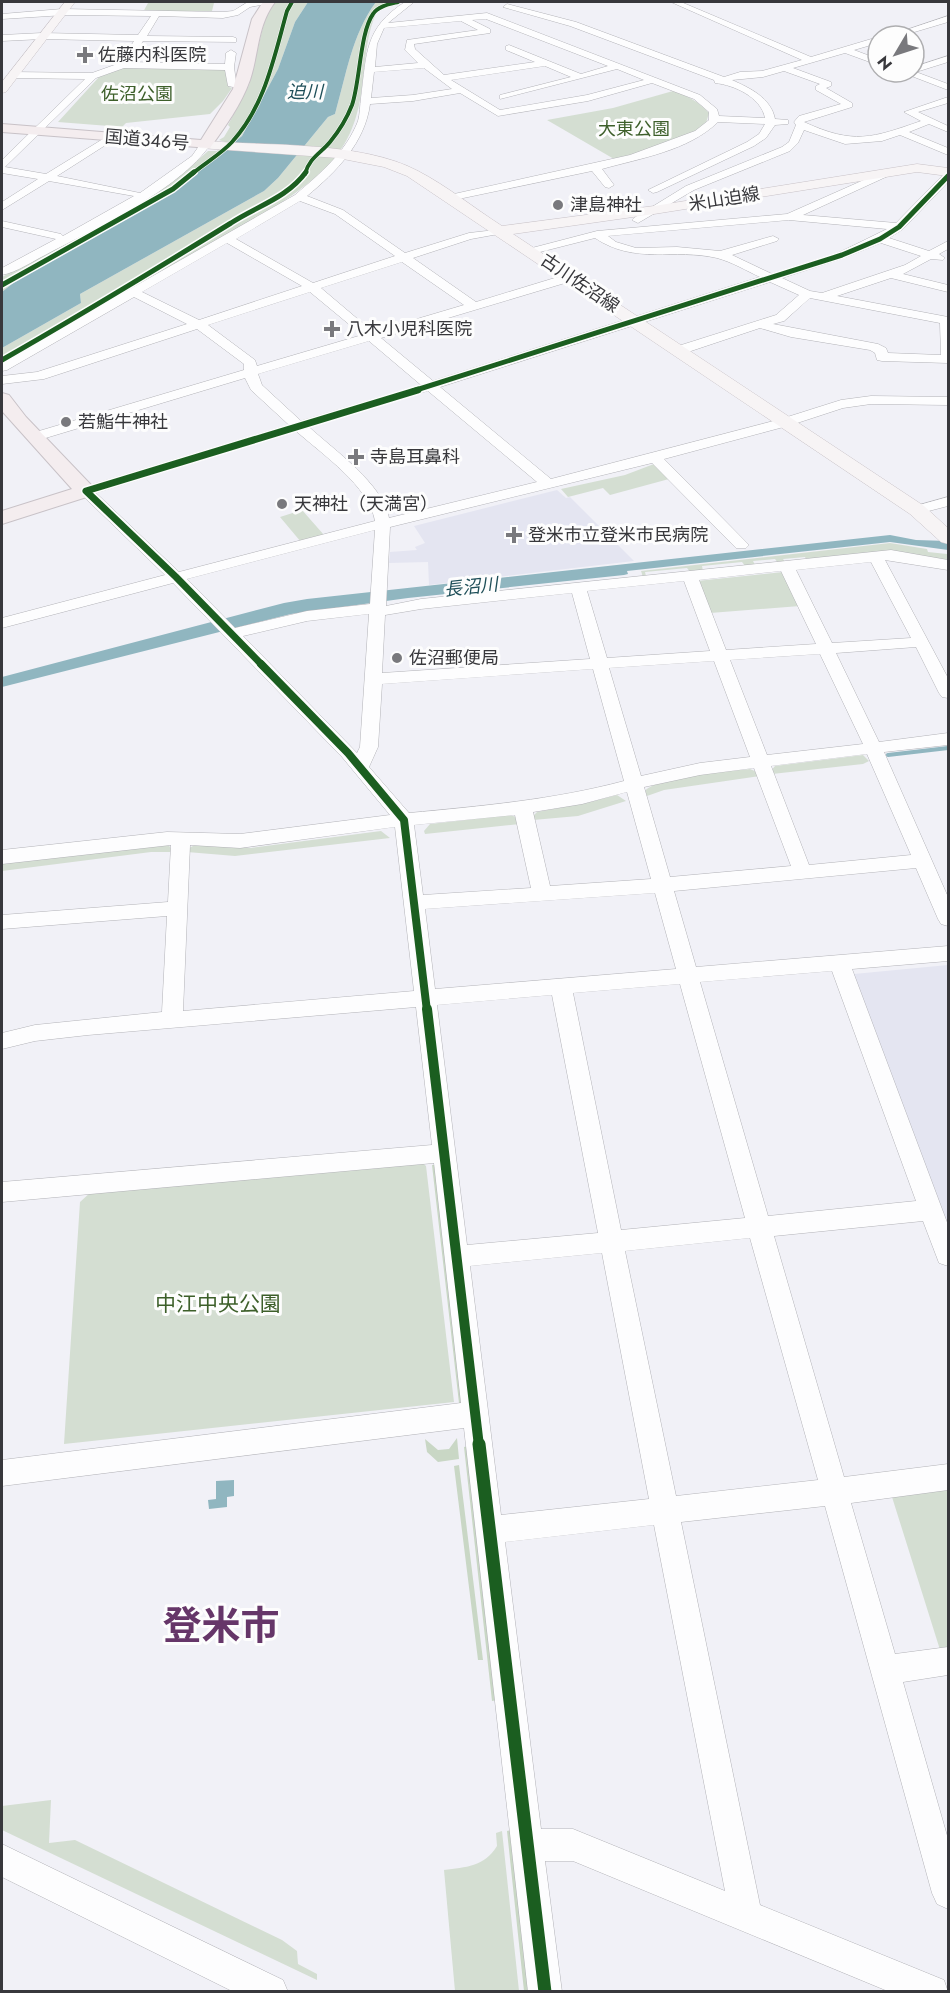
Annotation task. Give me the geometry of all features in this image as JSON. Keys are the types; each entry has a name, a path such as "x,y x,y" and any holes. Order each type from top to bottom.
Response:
{"highway":[{"name":"国道346号","path":"2,128 208,145 240,87 249,62 257,18 268,2"},
{"path":"2,381 34,437 86,491 2,518"}],"main road":[{"path":"2,89 70,2"},
{"name":"古川佐沼線","path":"208,145 343,155 375,160 404,169 532,251 917,510 948,537"},
{"name":"米山迫線","path":"500,231 654,210 917,168 948,174"}],"street":[{"path":"235,13 248,4 268,2"},
{"path":"2,381 133,292 228,239 299,196 320,180 343,155 363,120 373,44 381,26 390,15 410,2"},
{"path":"381,26 487,16 519,2"},
{"path":"675,2 808,59"},
{"path":"507,7 545,14 721,80 742,89 759,100 767,109 771,121 765,134 756,142 688,168 652,190"},
{"path":"2,16 62,12 235,13 243,16 229,67 231,85 240,87"},
{"path":"123,65 157,14"},
{"path":"448,198 594,166 656,156 700,135 710,127 714,119 714,111 705,102 683,91 487,16"},
{"path":"464,19 487,31 410,42 410,50 442,78 498,113 588,98 653,80"},
{"path":"926,26 948,19"},
{"path":"580,76 509,48 584,28"},
{"path":"2,38 42,36 142,38 237,32"},
{"path":"683,91 740,75 763,74 866,44"},
{"path":"596,57 633,47"},
{"path":"938,51 948,48"},
{"path":"846,50 866,58"},
{"path":"926,66 948,59"},
{"path":"442,78 486,75 547,63"},
{"path":"12,75 93,76 123,65 229,67"},
{"path":"370,70 426,65"},
{"path":"479,101 531,91 618,66"},
{"path":"626,230 683,192 712,177 786,149 793,143 803,118 846,107 849,103 819,88 828,84 782,68"},
{"path":"2,165 93,76"},
{"path":"926,79 948,87"},
{"path":"365,101 413,98 461,90"},
{"path":"948,100 909,112 948,129"},
{"path":"546,104 561,116"},
{"path":"714,119 800,124 845,141 882,138 902,132 948,152"},
{"path":"902,132 900,130 929,121"},
{"path":"2,207 111,137"},
{"path":"2,266 135,193 208,145"},
{"path":"2,272 161,184 198,156 208,145"},
{"path":"594,166 609,185"},
{"path":"688,168 712,177"},
{"path":"2,170 135,193"},
{"path":"789,217 884,174"},
{"path":"545,1992 405,820 360,767 176,577 86,491 299,427 842,255 880,239 899,227 948,174"},
{"path":"933,190 948,193"},
{"path":"299,196 339,212 474,306"},
{"path":"532,251 597,234 626,230 789,217 899,227"},
{"path":"637,221 686,241 695,251"},
{"path":"721,255 773,239 739,221"},
{"path":"2,224 57,236"},
{"path":"2,381 39,376 477,233 500,231"},
{"path":"597,234 612,244 636,251 695,251 721,255 807,294 947,321 948,359 882,357 881,351 873,347 791,333 762,325"},
{"path":"228,239 312,287 547,483"},
{"path":"880,239 948,260"},
{"path":"824,297 893,275 932,256 948,244"},
{"path":"893,275 948,289"},
{"path":"34,437 571,277"},
{"path":"133,292 199,324 250,363 256,387 373,495 381,508 383,525 369,747 360,767"},
{"path":"680,350 780,318 807,294"},
{"path":"2,623 654,457 786,422 857,400 948,400"},
{"path":"654,457 741,545"},
{"path":"917,510 948,501"},
{"path":"225,628 379,604 421,604 876,556 907,556 948,565"},
{"path":"876,556 948,693"},
{"path":"787,567 874,749 948,919"},
{"path":"690,577 802,871"},
{"path":"578,587 948,1893"},
{"path":"374,679 921,642"},
{"path":"2,857 115,843 181,838 240,841 523,808 582,798 700,769 948,740"},
{"path":"523,808 542,894"},
{"path":"172,1021 181,838"},
{"path":"415,903 663,885 922,861"},
{"path":"2,922 177,908"},
{"path":"2,1041 35,1033 88,1027 948,953"},
{"path":"838,963 948,1256"},
{"path":"561,988 667,1511 746,1917"},
{"path":"2,1192 444,1153"},
{"path":"457,1257 930,1210"},
{"path":"2,1473 475,1414"},
{"path":"490,1530 948,1477"},
{"path":"884,1670 948,1661"},
{"path":"528,1845 573,1845 932,1992"},
{"path":"2,1860 271,1992"}],"shaded area":[{"name":"登米市立登米市民病院","path":"557,490 566,498 570,497 634,561 429,585 428,562 389,563 390,552 417,550 415,547 425,543 414,526"},
{"path":"948,965 948,1231 852,977 854,974"}],"green space":[{"path":"144,2 222,2 214,3 212,11 190,11 187,14 142,14 148,3"},
{"path":"275,2 308,2 295,22 278,69 242,136 178,187 18,279 2,292 2,277 91,228 189,168 208,151 217,151 225,142 219,140 224,137 230,127 228,125 249,85 266,15"},
{"path":"376,2 400,2 377,11 369,36 360,101 355,120 340,151 329,165 281,203 2,364 2,348 81,303 80,294 264,191 278,178 328,117 335,114 355,41"},
{"name":"佐沼公園","path":"129,66 232,70 229,87 232,88 210,114 126,123 122,127 58,122 99,77"},
{"name":"大東公園","path":"673,91 692,99 709,113 701,129 654,149 614,159 547,120 613,108"},
{"path":"654,464 669,479 610,495 603,488 568,497 561,489 625,475"},
{"path":"302,510 324,535 301,542 280,517"},
{"path":"890,543 947,554 948,562 895,551 807,561 805,557 783,559 785,562 778,563 775,559 753,561 755,565 746,567 742,562 702,566 703,571 691,573 687,568 645,572 646,576 643,577 641,571"},
{"path":"783,572 800,606 710,613 697,581"},
{"path":"863,755 869,761 863,764 772,774 771,771 775,766"},
{"path":"750,769 759,773 760,776 664,790 647,796 645,791 653,786 679,778"},
{"path":"617,795 626,801 578,816 533,820 532,817 537,812"},
{"path":"510,815 519,818 520,824 425,834 424,831 430,824"},
{"path":"381,831 390,838 235,856 187,852 187,849 195,845 251,848"},
{"path":"168,844 173,852 151,852 2,871 2,862"},
{"name":"中江中央公園","path":"421,1161 426,1166 454,1402 64,1444 80,1202 91,1192"},
{"path":"432,1165 435,1165 462,1403 459,1403"},
{"path":"457,1438 459,1459 438,1462 427,1452 425,1439 438,1450 449,1449"},
{"path":"468,1446 497,1700 492,1701 464,1447"},
{"path":"459,1465 483,1660 478,1660 454,1466"},
{"path":"948,1489 948,1652 941,1653 892,1497"},
{"path":"51,1800 49,1843 75,1840 282,1940 297,1951 298,1964 317,1974 317,1980 2,1830 2,1806"},
{"path":"511,1830 528,1991 524,1991 507,1831"},
{"path":"502,1831 519,1991 455,1991 444,1870 474,1865 486,1858 497,1846 496,1833"}],"water":[{"name":"迫川","path":"308,2 376,2 355,41 335,114 328,117 278,178 264,191 80,294 81,303 2,348 2,292 18,279 178,187 242,136 278,69 295,22"},
{"name":"長沼川","path":"890,535 916,540 948,541 948,550 890,542 627,571 628,574 624,575 408,598 291,614 2,687 2,677 284,603 307,599"},
{"path":"234,1480 234,1496 227,1497 227,1507 209,1509 208,1500 216,1499 216,1481"}],"waterway":[{"path":"888,755 948,748"}],"cycle path":[{"path":"2,285 173,189 232,142 259,103 267,83 287,11 292,2"},
{"path":"2,360 103,302 248,212 288,192 306,173 307,165 322,148 329,144 345,119 352,104 365,38 373,13 382,7 398,2"},
{"path":"545,1992 404,820 348,753 176,577 86,491 430,386 842,255 880,239 899,227 948,176"}],"place":[{"name":"佐藤内科医院","path":"85,55"},
{"name":"津島神社","path":"558,205"},
{"name":"八木小児科医院","path":"332,329"},
{"name":"若鮨牛神社","path":"66,422"},
{"name":"寺島耳鼻科","path":"356,457"},
{"name":"天神社（天満宮）","path":"282,504"},
{"name":"登米市立登米市民病院","path":"514,535"},
{"name":"佐沼郵便局","path":"397,658"}],"district":[{"name":"登米市","path":"221,1625"}]}
